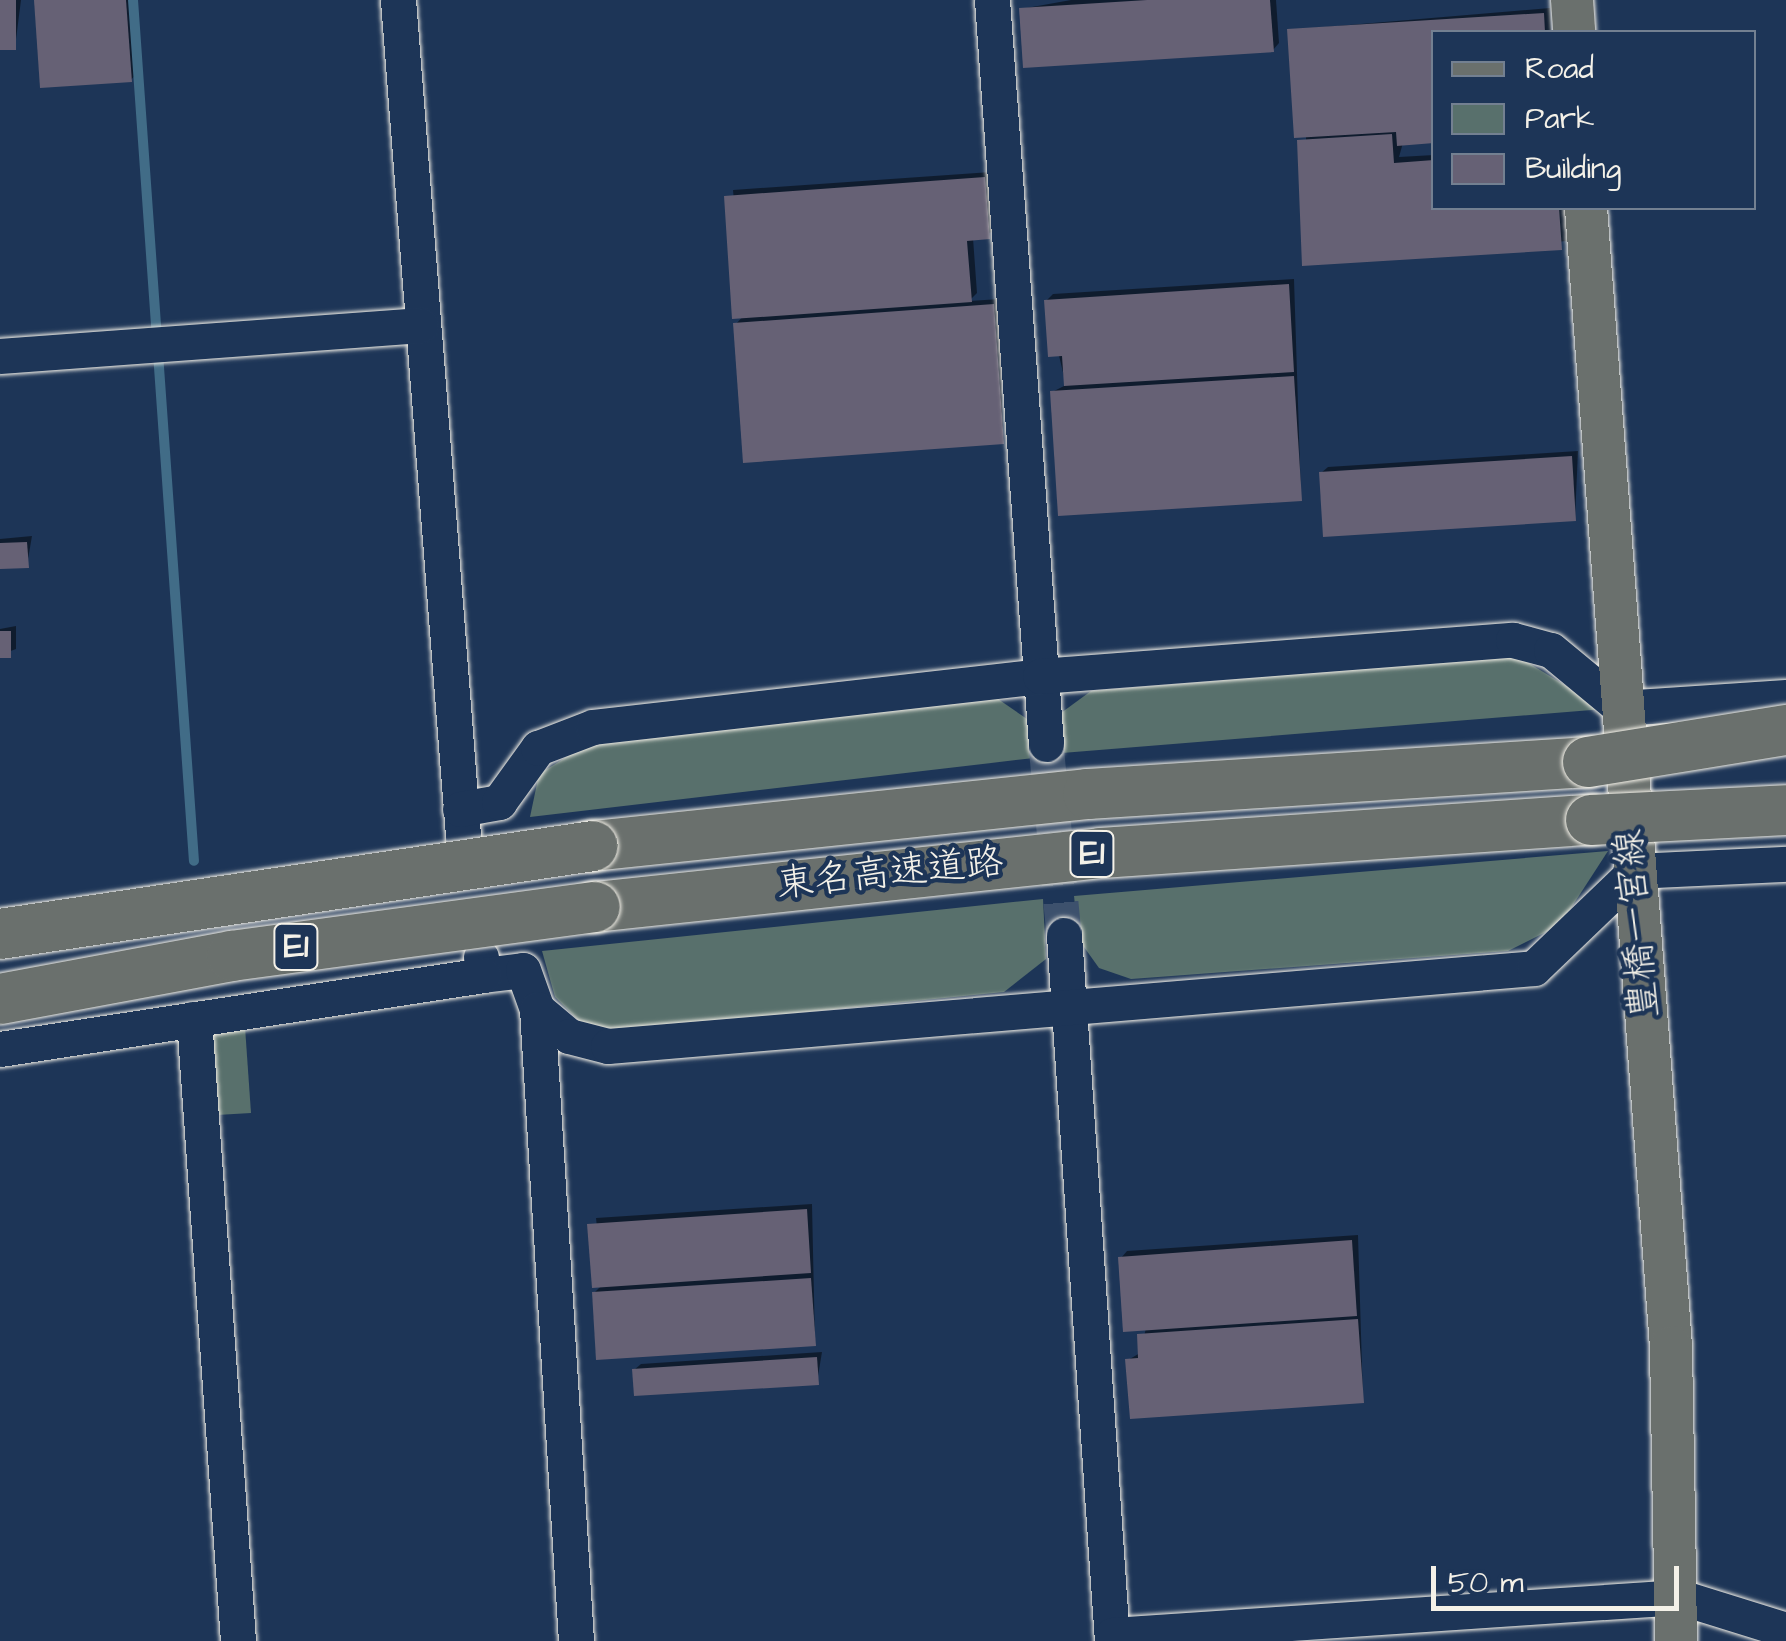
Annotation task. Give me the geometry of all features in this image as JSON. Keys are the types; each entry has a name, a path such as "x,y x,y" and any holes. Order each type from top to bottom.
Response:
{"highway":[{"path":"1588,762 1786,730"},
{"name":"東名高速道路","path":"0,934 593,846 1088,794 1786,748"},
{"name":"東名高速道路","path":"0,999 232,956 595,907 1101,853 1786,810"}],"main road":[{"path":"1572,0 1574,30"},
{"name":"豊橋一宮線","path":"1586,210 1635,871 1680,1597 1676,1641"}],"street":[{"path":"398,0 420,325 462,822 499,802 538,748 593,727 1040,676 1512,640 1551,650 1621,708 1786,697"},
{"path":"992,0 1046,744"},
{"path":"0,356 420,325"},
{"path":"537,1009 569,1036 608,1046 1070,1003 1534,968 1635,871 1786,864"},
{"path":"1064,935 1112,1638 1680,1597 1786,1630"},
{"path":"0,1049 194,1019 482,966 523,970 537,1009 576,1641"},
{"path":"194,1019 238,1641"}],"green space":[{"path":"1517,656 1604,709 1062,753 1061,713 1091,691"},
{"path":"998,699 1027,719 1034,758 530,817 539,774 589,743"},
{"path":"1608,851 1560,925 1508,951 1131,979 1099,968 1079,940 1074,896"},
{"path":"1043,899 1046,959 1004,992 610,1032 580,1022 555,997 542,951"},
{"path":"245,1027 251,1113 217,1115 211,1033"}],"building":[{"path":"0,0 16,0 16,50 0,50"},
{"path":"34,0 126,0 132,82 40,88"},
{"path":"1147,0 1270,0 1274,52 1023,68 1019,8"},
{"path":"1544,13 1545,30 1431,30 1431,143 1397,146 1396,132 1294,138 1287,29"},
{"path":"1392,134 1394,163 1431,160 1431,210 1559,210 1562,250 1302,266 1297,140"},
{"path":"985,177 990,239 967,241 972,302 732,319 724,196"},
{"path":"1289,284 1294,372 1064,386 1062,356 1048,357 1044,300"},
{"path":"994,304 1004,444 743,463 733,323"},
{"path":"1294,376 1302,501 1058,516 1050,391"},
{"path":"1572,456 1576,521 1323,537 1319,472"},
{"path":"27,542 29,568 0,569 0,543"},
{"path":"0,631 11,631 11,658 0,658"},
{"path":"807,1209 811,1273 592,1288 587,1224"},
{"path":"1352,1240 1357,1316 1123,1332 1118,1257"},
{"path":"811,1278 816,1346 596,1360 592,1292"},
{"path":"1358,1319 1364,1403 1130,1419 1125,1359 1138,1358 1137,1334"},
{"path":"817,1357 819,1385 634,1396 632,1369"}],"waterway":[{"path":"133,0 194,861"}],"tunnel":[{"path":"1046,744 1064,935"}]}
